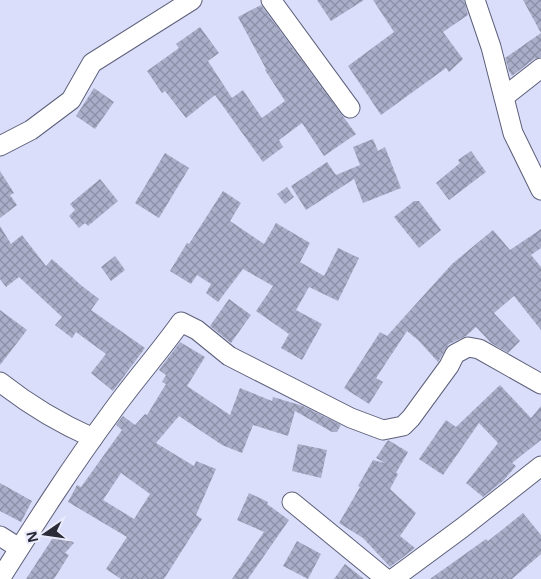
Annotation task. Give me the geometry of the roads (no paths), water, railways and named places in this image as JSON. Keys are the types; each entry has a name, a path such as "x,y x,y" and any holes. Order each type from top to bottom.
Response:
{"street":[{"path":"0,146 31,130 71,100 92,62 192,0"},
{"path":"272,0 350,108"},
{"path":"475,0 491,47 512,133 541,190"},
{"path":"504,97 541,68"},
{"path":"0,579 62,481 181,322 197,330 229,356 351,418 383,430 403,426 412,418 449,366 455,354 468,347 478,349 541,384"},
{"path":"0,382 21,399 62,424 93,438"},
{"path":"394,579 541,466"},
{"path":"292,502 386,579"},
{"path":"0,536 19,548"}]}
